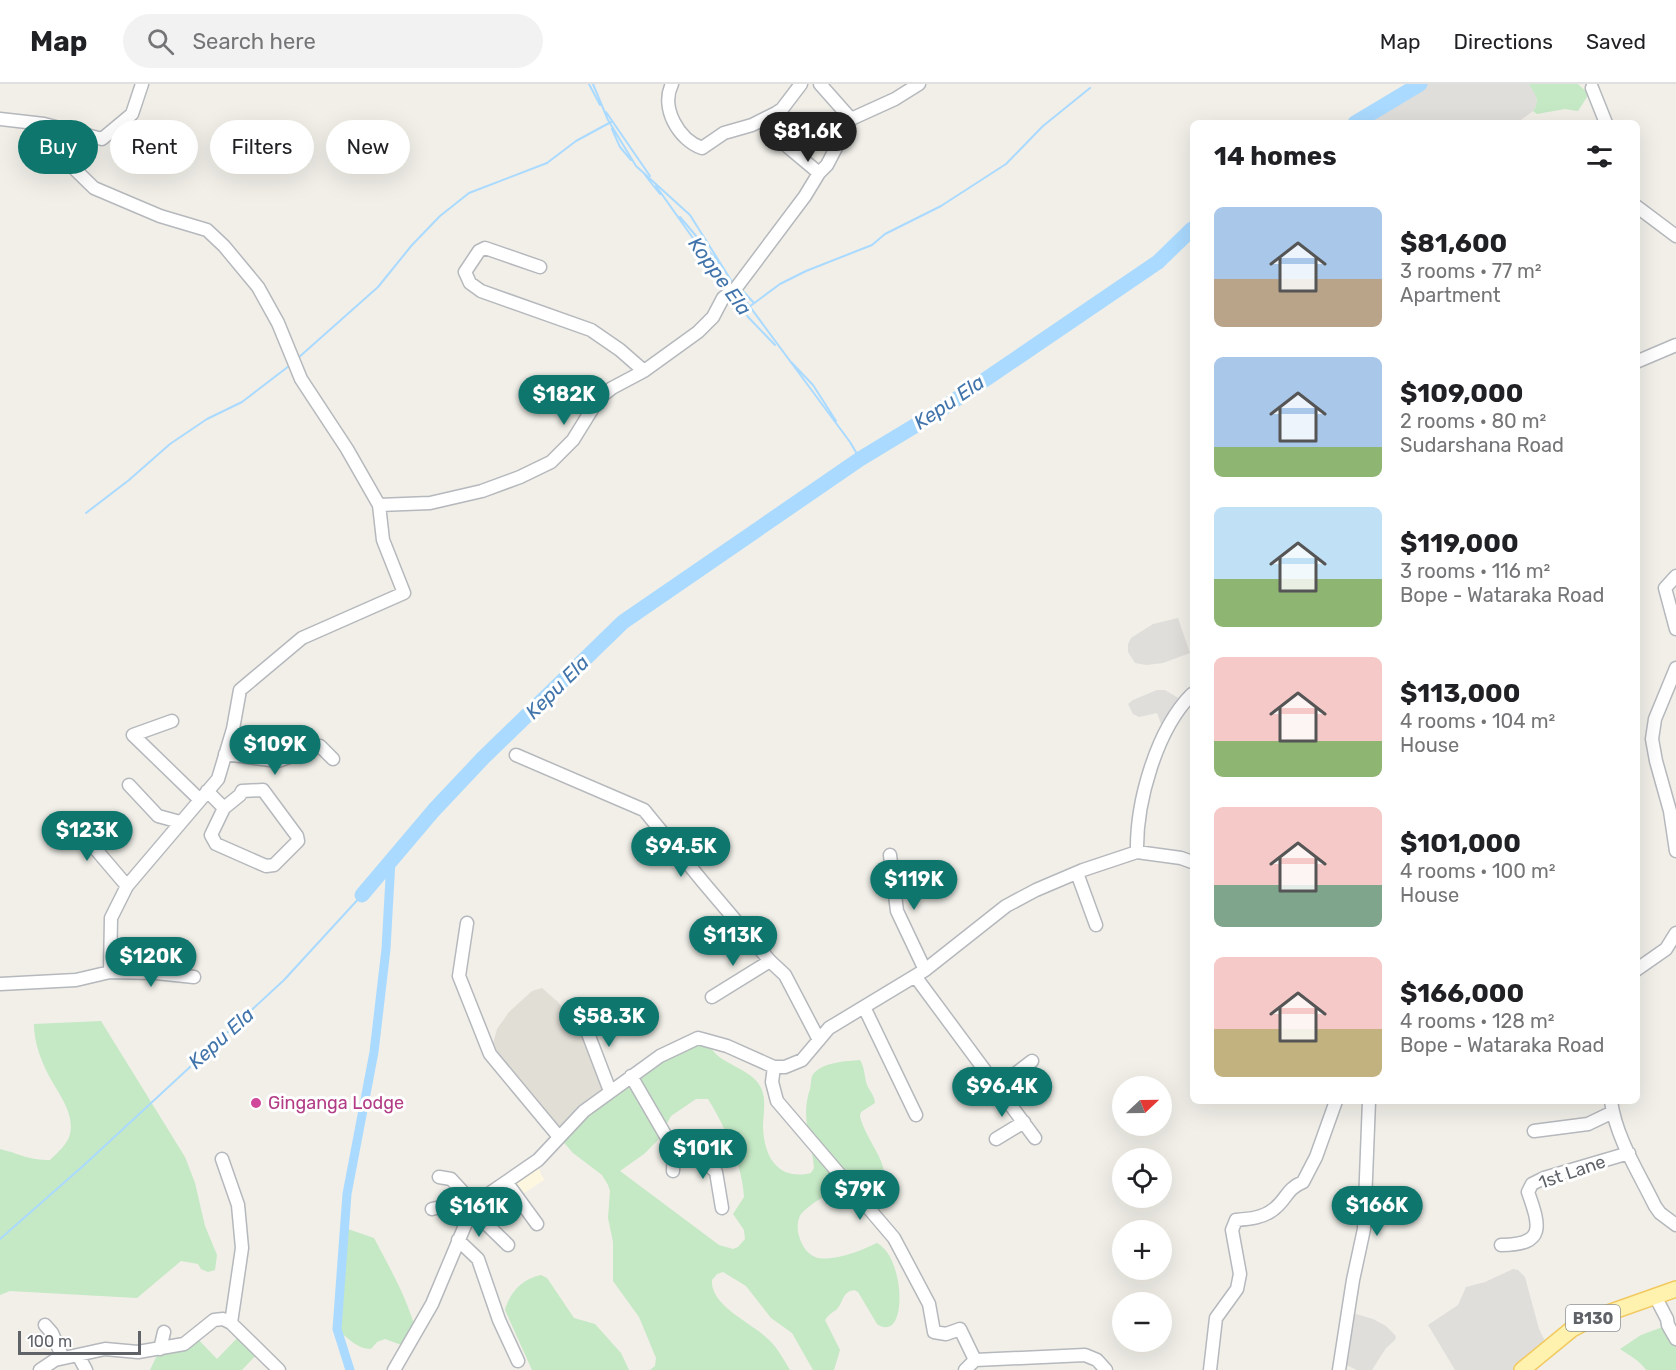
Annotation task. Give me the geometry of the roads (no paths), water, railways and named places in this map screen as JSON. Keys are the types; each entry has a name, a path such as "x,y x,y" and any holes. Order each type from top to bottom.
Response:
{"main road":[{"name":"B130","path":"1522,1370 1572,1329 1591,1319 1676,1289"}],"street":[{"path":"98,138 102,139 132,114 142,84"},
{"path":"672,84 667,93 669,110 680,132 693,145 702,148 724,134 764,119 782,109 801,84"},
{"path":"820,84 851,119"},
{"path":"379,505 430,503 482,491 520,477 550,462 573,440 599,398 612,388 644,371 698,332 713,317 723,298 736,288 827,165 851,119 895,99 919,84"},
{"path":"1592,88 1605,120"},
{"path":"0,119 18,121"},
{"path":"764,119 782,142 819,173"},
{"path":"80,174 94,188 160,216 207,230 224,246 258,287 278,323 301,379 347,449 379,505 383,540 404,592 302,638 240,690 233,729 218,779 127,886 111,918 110,972"},
{"path":"1640,209 1676,236"},
{"path":"540,267 485,248 479,250 465,272 470,283 481,291 591,330 620,350 644,371"},
{"path":"1640,360 1676,345"},
{"path":"1676,576 1665,588 1676,627"},
{"path":"1676,668 1656,719 1652,739 1670,811 1676,851"},
{"path":"1137,852 1137,828 1149,774 1167,730 1190,696"},
{"path":"172,721 133,735 203,795 224,808"},
{"path":"225,754 278,761 320,746 333,759"},
{"path":"516,755 644,810 770,961 785,975 819,1040"},
{"path":"129,785 158,816 180,822"},
{"path":"263,790 297,836 298,841 274,865 266,866 216,844 211,835 224,808 242,791 263,790"},
{"path":"70,819 127,886"},
{"path":"394,1370 432,1304 473,1207 538,1160 584,1111 660,1056 698,1038 727,1046 774,1067 785,1067 802,1059 829,1028 920,973 1006,906 1036,890 1137,852 1190,861"},
{"path":"890,855 897,911 920,973 1035,1138"},
{"path":"1077,873 1096,925"},
{"path":"467,923 459,976 490,1054 559,1137"},
{"path":"1640,967 1666,949 1676,933"},
{"path":"712,997 770,961"},
{"path":"0,984 76,980 110,972 194,977"},
{"path":"864,1007 916,1114"},
{"path":"580,1015 610,1091"},
{"path":"998,1087 1032,1061"},
{"path":"774,1067 772,1082 777,1101 894,1238 929,1304 934,1332 946,1334 960,1329 975,1360"},
{"path":"631,1076 674,1150 673,1171"},
{"path":"1210,1370 1216,1318 1237,1289 1240,1274 1232,1230 1236,1220 1256,1218 1274,1209 1292,1187 1303,1182 1317,1157 1335,1104"},
{"path":"1339,1370 1353,1280 1364,1228 1369,1104"},
{"path":"1534,1131 1588,1124 1612,1106 1629,1153 1655,1206 1660,1213 1676,1225"},
{"path":"996,1138 1024,1122"},
{"name":"1st Lane","path":"1501,1245 1517,1245 1533,1238 1538,1229 1528,1192 1532,1184 1544,1178 1629,1153"},
{"path":"675,1156 699,1157 716,1172 722,1208"},
{"path":"222,1158 238,1206 242,1248 231,1323"},
{"path":"439,1177 451,1179 508,1245"},
{"path":"507,1183 537,1224"},
{"path":"432,1209 453,1204 473,1207"},
{"path":"458,1240 478,1259 499,1320 518,1360"},
{"path":"1655,1296 1676,1339"},
{"path":"40,1370 55,1360 105,1349 138,1352 184,1344 214,1320 223,1319 231,1323 279,1370"},
{"path":"45,1325 52,1333 63,1358"},
{"path":"160,1348 164,1332"},
{"path":"78,1355 86,1370"},
{"path":"964,1370 975,1360 1085,1355 1097,1360 1106,1370"}],"waterway":[{"name":"Koppe Ela","path":"589,84 600,105"},
{"name":"Koppe Ela","path":"593,84 608,120 636,166 690,215 734,285"},
{"name":"Kepu Ela","path":"1360,120 1420,84"},
{"path":"749,307 780,284 806,271 872,245 885,234 941,206 1006,164 1043,126 1090,88"},
{"name":"Koppe Ela","path":"606,112 650,176"},
{"path":"298,358 378,287 412,245 440,216 469,193 547,163 576,141 611,122"},
{"path":"612,129 620,147 631,160"},
{"name":"Koppe Ela","path":"645,175 660,194"},
{"name":"Koppe Ela","path":"656,186 729,289"},
{"path":"680,217 719,263"},
{"name":"Kepu Ela","path":"362,895 434,810 482,759 623,622 860,459 936,413 1158,262 1190,231"},
{"path":"742,290 754,303"},
{"name":"Koppe Ela","path":"739,292 850,442 860,459"},
{"name":"Koppe Ela","path":"734,296 748,317 775,345"},
{"name":"Koppe Ela","path":"791,362 813,385 836,421"},
{"path":"86,513 170,444 207,419 242,402 289,366"},
{"path":"350,1370 337,1329 347,1194 374,1052 386,949 391,860"},
{"name":"Kepu Ela","path":"0,1239 83,1166 284,980 362,895"}],"place":[{"name":"Ginganga Lodge","path":"256,1103"}]}
